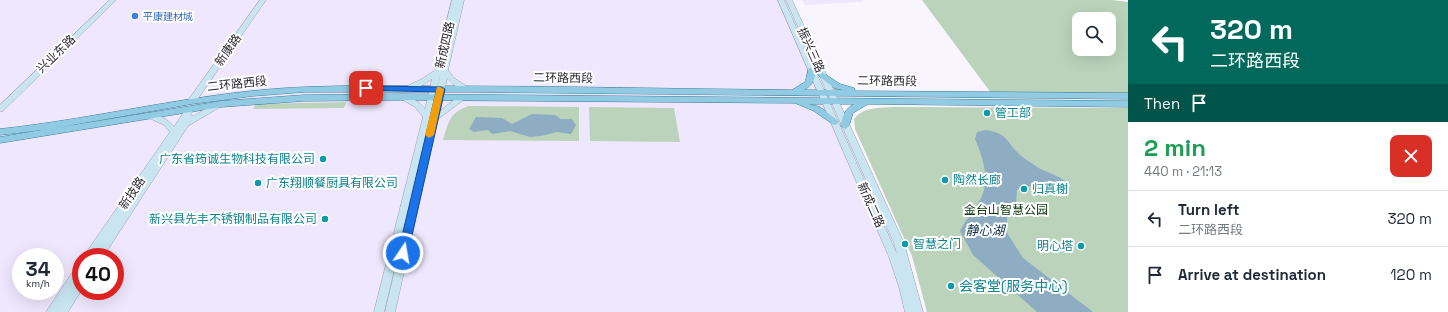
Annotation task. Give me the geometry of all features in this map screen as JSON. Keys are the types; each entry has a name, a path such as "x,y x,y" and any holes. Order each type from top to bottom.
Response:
{"main road":[{"path":"789,96 807,86 811,80 812,70"},
{"path":"822,74 837,86 860,93"},
{"name":"二环路西段","path":"0,134 194,104 305,89 404,93 437,93 467,89 828,97 871,101 1128,104"},
{"name":"二环路西段","path":"0,134 53,133 150,115 194,104 221,104 404,93"},
{"name":"二环路西段","path":"437,93 462,98 789,96"},
{"name":"二环路西段","path":"828,97 860,93 1128,96"},
{"path":"789,96 817,109 834,122"},
{"path":"845,126 847,113 850,109 871,101"}],"street":[{"name":"兴业东路","path":"0,103 107,0"},
{"name":"兴业东路","path":"0,109 113,0"},
{"name":"新康路","path":"194,104 263,0"},
{"name":"新康路","path":"194,104 267,0"},
{"name":"新成四路","path":"442,71 455,0"},
{"name":"新成四路","path":"430,119 461,0"},
{"name":"振兴三路","path":"781,0 812,70 828,97"},
{"name":"振兴三路","path":"788,0 822,74 828,97"},
{"path":"430,119 404,93 442,71 454,82 467,89"},
{"name":"新成二路","path":"828,97 834,122 894,257 904,287 910,312"},
{"name":"新成二路","path":"828,97 845,126 899,243 918,312"},
{"path":"379,312 430,119 462,98"},
{"name":"新技路","path":"104,248 186,124 194,104"},
{"name":"新技路","path":"94,248 194,104"},
{"path":"186,124 221,104"},
{"path":"150,115 168,123 174,132"},
{"path":"390,312 430,119"},
{"path":"51,312 72,280"},
{"path":"62,312 72,297"}],"shaded area":[{"path":"0,0 788,0 876,197 913,300 915,312 0,312"},
{"path":"802,0 864,0 860,2 805,5"}],"green space":[{"path":"922,0 1112,0 1128,2 1128,98 994,97"},
{"path":"346,102 344,108 253,109 256,104"},
{"path":"469,106 579,107 579,141 443,140 451,118 457,112"},
{"path":"589,107 674,108 680,142 590,141"},
{"name":"金台山智慧公园","path":"877,108 1128,108 1128,312 927,312 912,256 855,129 854,119 862,112"}],"water":[{"path":"532,114 555,115 561,119 572,119 576,125 571,134 557,132 530,137 510,131 492,134 488,130 474,132 469,129 476,117 502,118 512,124"},
{"name":"静心湖","path":"985,130 1002,135 1023,158 1037,167 1062,179 1069,185 1070,188 1065,189 1026,186 1017,190 1016,204 1007,216 1007,233 1023,258 1093,312 1037,312 973,255 960,231 982,197 984,189 984,164 975,139 977,132"}],"slow traffic":[{"path":"429,135 440,89"}],"place":[{"name":"平康建材城","path":"135,16"},
{"name":"管工部","path":"987,113"},
{"name":"广东省筠诚生物科技有限公司","path":"323,159"},
{"name":"陶然长廊","path":"945,180"},
{"name":"广东翔顺餐厨具有限公司","path":"258,183"},
{"name":"归真榭","path":"1024,189"},
{"name":"新兴县先丰不锈钢制品有限公司","path":"325,219"},
{"name":"智慧之门","path":"905,244"},
{"name":"明心塔","path":"1081,246"},
{"name":"会客堂(服务中心)","path":"951,286"}],"route":[{"path":"366,88 441,89 403,253"}]}
